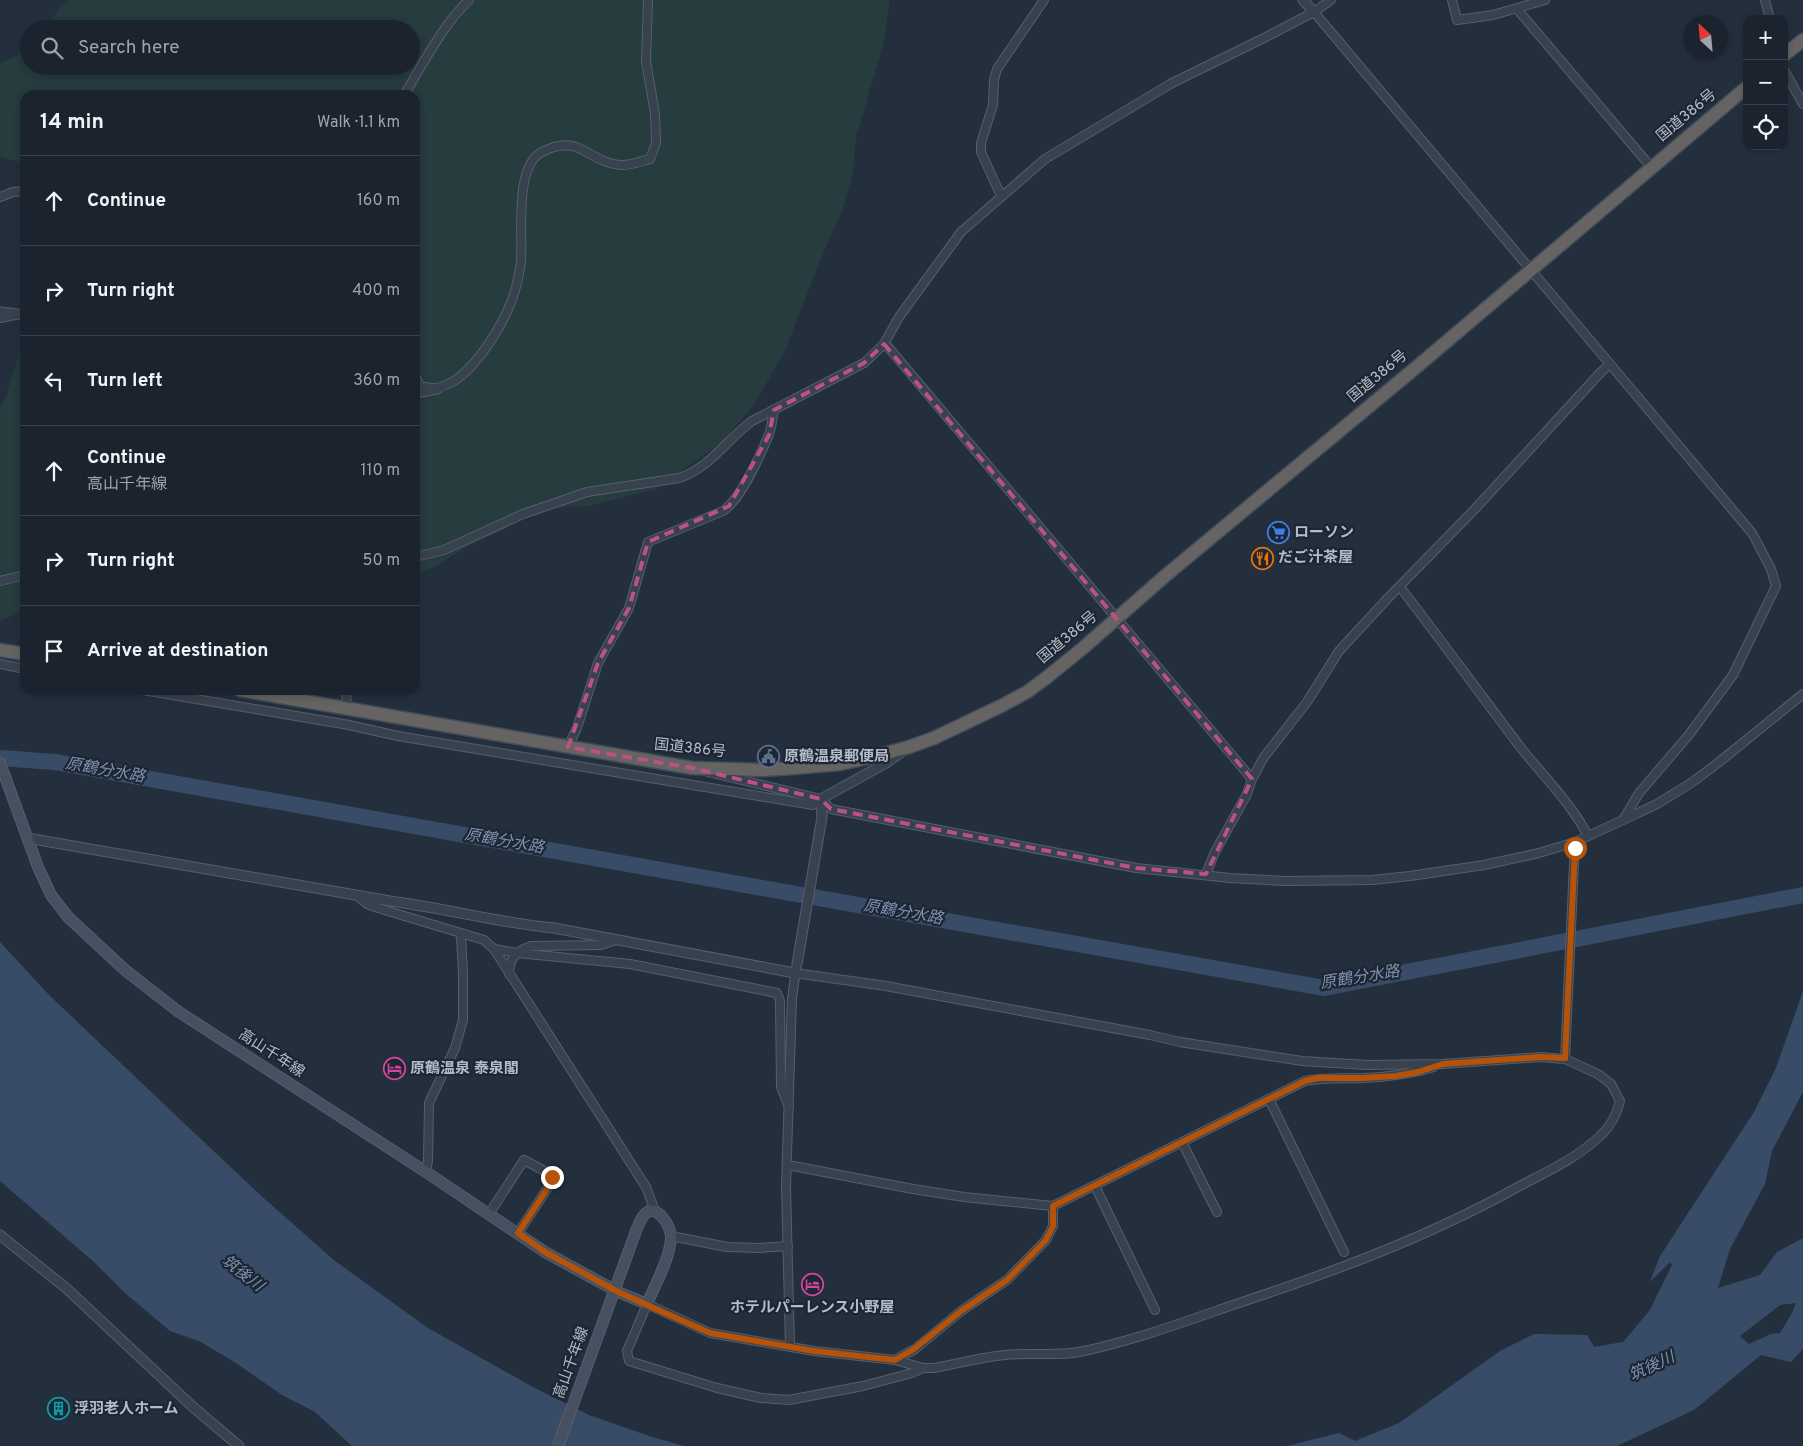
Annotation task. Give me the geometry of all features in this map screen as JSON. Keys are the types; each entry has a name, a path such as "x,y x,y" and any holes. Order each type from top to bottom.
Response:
{"highway":[{"path":"1788,52 1803,40"},
{"name":"国道386号","path":"270,695 692,768 762,770 817,767 840,764 910,747 961,726 1026,692 1046,678 1743,90"},
{"path":"0,650 20,653"}],"main road":[{"name":"高山千年線","path":"0,763 47,887 58,906 84,934 125,970 178,1012 426,1172 545,1252 618,1292 646,1304"},
{"name":"高山千年線","path":"558,1446 632,1242 644,1215 649,1211 655,1211"},
{"path":"646,1304 663,1266 670,1246 671,1236 663,1218 655,1211"}],"street":[{"path":"420,67 444,31 469,0"},
{"path":"420,392 437,389 454,380 474,362 507,314 517,284 521,261 523,197 526,175 531,163 540,153 559,144 572,145 606,162 621,165 650,159 656,144 655,114 646,61 648,0"},
{"path":"1001,196 981,152 981,143 993,105 994,80 997,69 1044,0"},
{"path":"1303,0 1752,533 1771,568 1776,586 1733,675 1688,736 1639,793 1623,820"},
{"path":"420,556 444,550 523,514 587,492 679,478 691,474 712,459 740,429 752,421 864,363 884,344 899,318 960,232 1045,159 1164,87 1314,12 1331,0"},
{"path":"1452,0 1457,20 1493,15 1545,0"},
{"path":"1765,0 1769,15"},
{"path":"1517,8 1651,167"},
{"path":"407,90 416,75"},
{"path":"1788,77 1803,104"},
{"path":"0,197 20,192"},
{"path":"0,312 20,315"},
{"path":"0,318 20,315"},
{"path":"884,344 1252,779"},
{"path":"1206,874 1215,852 1248,794 1252,779 1264,757 1307,702 1339,651 1610,364"},
{"path":"420,387 437,389"},
{"path":"568,747 577,728 598,663 629,608 648,542 723,511 729,506 743,486 769,435 774,410"},
{"path":"0,581 20,576"},
{"path":"1400,587 1466,672 1522,749 1580,820 1588,836"},
{"path":"0,664 20,668"},
{"path":"692,768 821,799 831,809 848,813 1136,868 1230,878 1284,881 1372,880 1484,865 1575,845 1588,836 1657,804 1690,783 1718,763 1803,694"},
{"path":"172,695 349,725 398,736 813,805 910,747"},
{"path":"346,695 347,708"},
{"path":"790,1347 786,1186 792,999 822,817 821,799"},
{"path":"26,833 356,895 422,905 518,925 554,928 796,968 1180,1042 1302,1061 1367,1064 1443,1064 1566,1055 1611,1084 1620,1101 1618,1111 1612,1122 1583,1151 1470,1212 1393,1248 1353,1264 1160,1331 1083,1352 1004,1355 934,1368 922,1368 895,1360 790,1347 710,1333 646,1304 627,1351 629,1361 717,1388 761,1398 789,1400 863,1386 912,1373 922,1368"},
{"path":"1566,1055 1575,845"},
{"path":"356,895 367,904 378,908 484,940 494,949 646,1187 655,1211"},
{"path":"426,1172 428,1161 429,1103 455,1048 463,1020 464,980 461,936 465,934"},
{"path":"509,974 511,960 517,953 531,946 601,946 617,939"},
{"path":"494,949 630,964 777,992 780,1001 781,1086 789,1108"},
{"path":"788,1165 964,1197 1053,1206 1305,1081 1318,1078 1396,1076 1418,1072 1443,1064"},
{"path":"1269,1099 1344,1252"},
{"path":"1182,1142 1217,1212"},
{"path":"489,1214 524,1160 550,1174 552,1177 551,1183 518,1233"},
{"path":"1095,1186 1155,1310"},
{"path":"895,1360 914,1349 961,1311 1007,1280 1046,1240 1053,1226 1053,1206"},
{"path":"0,1236 66,1288 193,1407 239,1446"},
{"path":"671,1236 727,1247 759,1248 788,1246"}],"highlighted area":[{"path":"884,344 1252,779 1206,874 1136,868 831,809 821,799 692,768 568,747 598,663 629,608 648,542 729,506 769,435 774,410 864,363"}],"green space":[{"path":"70,0 890,0 884,42 856,137 853,172 843,209 822,256 784,353 753,406 721,443 656,489 589,506 556,508 526,517 420,574 420,90 20,90 20,163 0,157 0,63 20,52 20,75 420,75 420,20 50,20 61,7"},
{"path":"20,351 20,612 0,621 0,408 5,400"}],"water":[{"name":"筑後川","path":"0,942 49,995 258,1193 335,1261 428,1328 531,1386 589,1415 684,1446 352,1446 315,1412 282,1395 236,1363 201,1342 170,1331 0,1181"},
{"name":"筑後川","path":"1803,991 1803,1092 1772,1151 1765,1184 1730,1249 1718,1288 1760,1275 1777,1252 1803,1238 1803,1349 1791,1362 1761,1355 1694,1410 1617,1446 1287,1446 1339,1433 1355,1441 1399,1423 1500,1351 1534,1334 1587,1335 1594,1347 1623,1342 1650,1310 1672,1265 1670,1262 1650,1282 1660,1256 1754,1112 1776,1068","holes":["1796,1303 1780,1333 1771,1334 1749,1344 1740,1336 1780,1305"]}],"waterway":[{"name":"原鶴分水路","path":"0,758 55,762 1324,988 1803,895"}],"place":[{"name":"ローソン","path":"1278,533"},
{"name":"だご汁茶屋","path":"1262,558"},
{"name":"原鶴温泉郵便局","path":"768,757"},
{"name":"原鶴温泉 泰泉閣","path":"394,1069"},
{"name":"ホテルパーレンス小野屋","path":"812,1285"},
{"name":"浮羽老人ホーム","path":"58,1409"}],"route":[{"path":"552,1177 551,1183 518,1233 545,1252 618,1292 710,1333 814,1351 895,1360 914,1349 961,1311 1007,1280 1046,1240 1053,1226 1053,1206 1305,1081 1318,1078 1396,1076 1418,1072 1443,1064 1540,1057 1565,1058 1575,848"}]}
